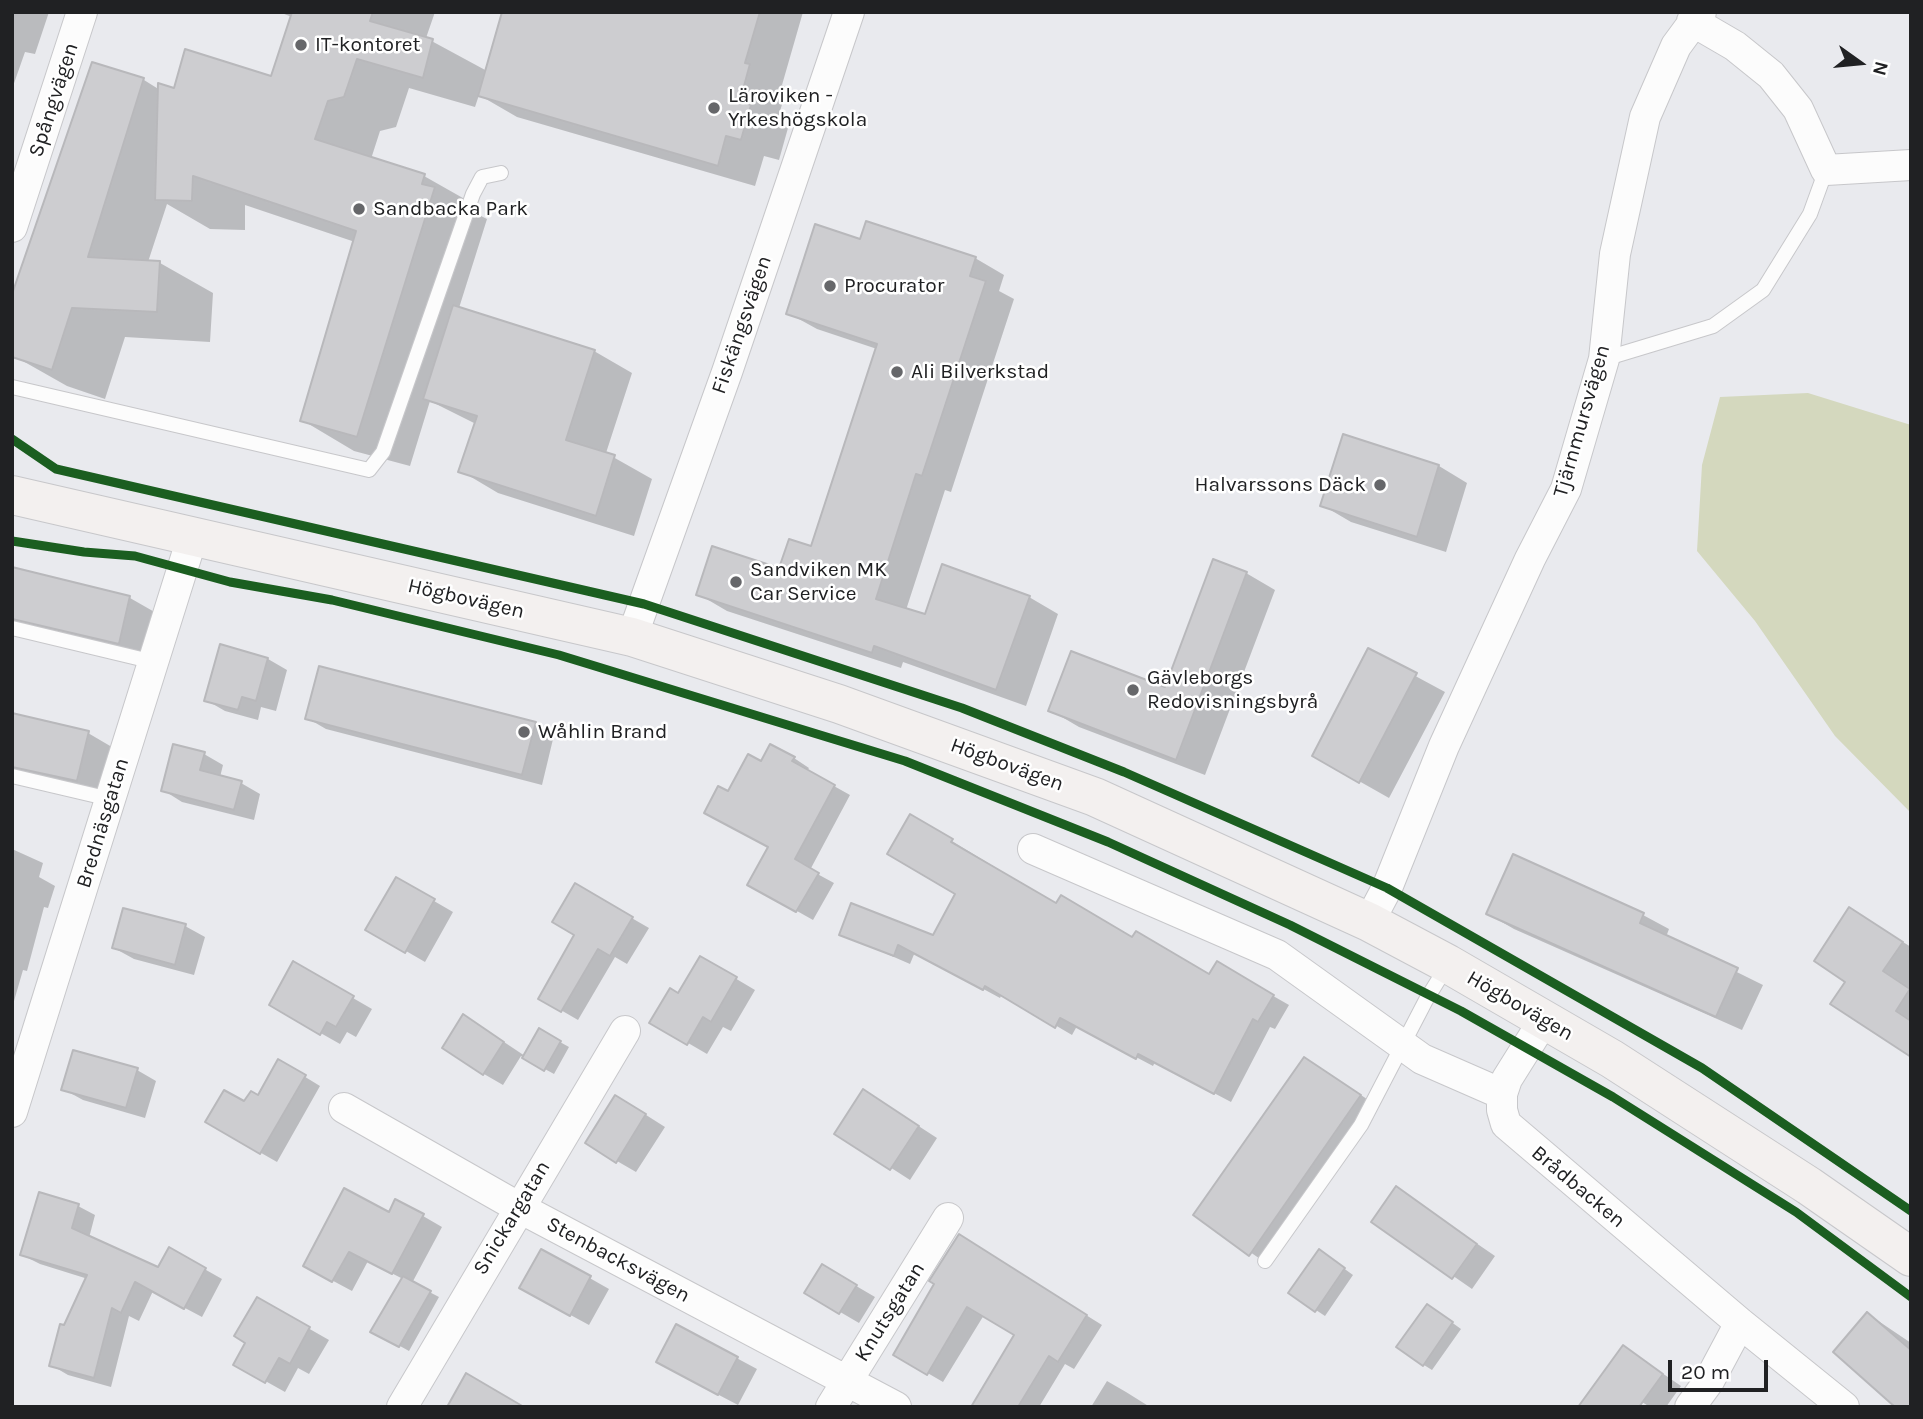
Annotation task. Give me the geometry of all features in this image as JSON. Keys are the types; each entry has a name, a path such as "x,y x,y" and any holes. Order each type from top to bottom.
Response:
{"main road":[{"name":"Högbovägen","path":"12,495 632,637 839,704 1095,797 1369,922 1448,964 1612,1059 1797,1178 1911,1257"}],"street":[{"name":"Spångvägen","path":"12,227 82,12"},
{"name":"Fiskängsvägen","path":"632,637 727,372 849,12"},
{"name":"Tjärnmursvägen","path":"1369,922 1387,888 1444,746 1530,559 1566,489 1604,359 1615,254 1645,117 1676,46 1697,17 1771,75 1798,109 1826,170"},
{"path":"1826,170 1911,165"},
{"name":"Brednäsgatan","path":"12,1112 193,535"},
{"path":"1033,849 1277,955 1422,1059 1502,1094 1507,1079 1544,1020"},
{"name":"Snickargatan","path":"402,1407 518,1207 625,1031"},
{"name":"Brådbacken","path":"1502,1094 1502,1110 1506,1124 1516,1135 1844,1407"},
{"name":"Stenbacksvägen","path":"344,1108 518,1207 895,1407"},
{"name":"Knutsgatan","path":"831,1407 948,1218"},
{"path":"1690,1407 1709,1381 1740,1323"}],"lane":[{"path":"1604,359 1713,326 1763,290 1810,214 1826,170"},
{"path":"12,387 369,470 383,452 473,194 482,177 501,173"},
{"path":"12,628 153,662"},
{"path":"12,776 110,799"},
{"path":"1265,1261 1361,1125 1448,964"}],"green space":[{"path":"1808,393 1911,425 1911,813 1835,736 1755,621 1697,551 1702,465 1720,397"}],"building":[{"name":"Sandbacka Park","path":"292,12 373,12 370,21 433,39 423,78 357,59 344,97 328,101 315,139 425,174 422,184 435,187 357,437 300,421 356,231 193,176 192,201 155,200 158,83 174,88 185,49 271,76"},
{"path":"502,12 760,12 745,63 750,64 740,101 751,105 741,140 726,136 718,166 478,96"},
{"path":"92,62 144,78 88,257 160,261 157,312 72,308 52,370 12,357 12,294"},
{"path":"866,221 976,257 970,276 986,281 922,476 916,474 876,599 925,614 942,564 1030,596 996,690 874,646 872,653 696,595 712,546 779,568 789,539 811,546 877,344 786,314 815,224 860,239"},
{"path":"453,305 595,350 566,440 615,455 596,516 458,472 477,416 423,399"},
{"name":"Halvarssons Däck","path":"1343,434 1439,465 1417,537 1320,506"},
{"path":"1213,559 1247,572 1176,760 1048,711 1071,651 1165,687"},
{"path":"12,567 130,596 119,644 12,619"},
{"path":"220,644 268,658 256,701 242,697 238,710 204,701"},
{"path":"1368,648 1417,673 1359,783 1312,756"},
{"path":"319,666 536,722 522,775 305,719"},
{"path":"12,713 89,731 77,781 12,767"},
{"path":"173,744 205,752 200,770 242,781 234,810 161,791"},
{"path":"770,744 795,757 792,761 835,785 795,859 819,873 796,912 747,885 768,847 704,813 718,786 728,791 748,754 761,761"},
{"path":"910,814 953,839 951,842 1056,903 1061,895 1132,937 1136,931 1209,974 1217,961 1274,995 1258,1022 1253,1019 1214,1094 1138,1054 1136,1059 1060,1018 1055,1028 985,986 983,990 898,945 894,956 839,935 851,903 933,935 955,894 887,854"},
{"path":"1513,854 1644,913 1640,923 1738,968 1716,1017 1486,914"},
{"path":"396,877 435,899 405,953 365,930"},
{"path":"575,883 633,917 610,956 598,949 561,1012 538,999 574,935 552,922"},
{"path":"1849,907 1903,942 1883,971 1910,989 1896,1011 1911,1021 1911,1057 1830,1004 1845,982 1814,961"},
{"path":"123,908 186,924 175,965 112,948"},
{"path":"700,956 737,977 711,1022 703,1017 687,1045 649,1023 670,988 678,993"},
{"path":"293,961 354,996 336,1027 327,1022 320,1035 269,1005"},
{"path":"463,1014 504,1042 483,1075 442,1048"},
{"path":"539,1028 561,1041 544,1071 522,1058"},
{"path":"73,1050 138,1068 126,1108 61,1090"},
{"path":"1304,1057 1361,1095 1249,1256 1193,1215"},
{"path":"278,1059 306,1075 260,1154 205,1122 224,1090 244,1101 251,1091 258,1095"},
{"path":"863,1089 919,1126 890,1170 834,1134"},
{"path":"615,1095 646,1114 616,1163 585,1143"},
{"path":"1396,1186 1477,1244 1452,1279 1371,1222"},
{"path":"344,1188 389,1212 395,1199 424,1214 392,1274 349,1252 332,1282 303,1266"},
{"path":"39,1192 79,1204 72,1228 158,1267 169,1247 206,1268 184,1309 135,1282 121,1313 112,1308 94,1378 49,1366 60,1324 64,1325 87,1275 20,1255"},
{"path":"959,1234 1087,1315 1058,1362 1049,1356 1018,1407 971,1407 1014,1335 967,1307 927,1375 893,1355 934,1284 929,1281"},
{"path":"541,1249 591,1276 570,1316 519,1288"},
{"path":"1319,1249 1345,1268 1315,1312 1288,1293"},
{"path":"822,1264 857,1285 839,1314 804,1293"},
{"path":"403,1276 431,1291 399,1347 370,1332"},
{"path":"257,1297 310,1327 290,1364 279,1358 265,1383 233,1365 245,1343 234,1336"},
{"path":"1427,1304 1453,1322 1423,1366 1396,1347"},
{"path":"1867,1312 1911,1350 1911,1407 1895,1407 1833,1352"},
{"path":"676,1324 738,1357 718,1395 656,1362"},
{"path":"1623,1345 1663,1374 1639,1407 1578,1407"},
{"path":"466,1373 524,1407 447,1407"}],"cycle path":[{"path":"12,439 56,469 644,604 962,708 1124,772 1387,888 1702,1068 1911,1211"},
{"path":"12,541 84,552 135,556 230,582 332,600 559,655 905,761 1108,842 1290,925 1461,1011 1613,1097 1796,1212 1911,1297"}],"place":[{"name":"IT-kontoret","path":"301,45"},
{"name":"Läroviken - Yrkeshögskola","path":"714,108"},
{"name":"Sandbacka Park","path":"359,209"},
{"name":"Procurator","path":"830,286"},
{"name":"Ali Bilverkstad","path":"897,372"},
{"name":"Halvarssons Däck","path":"1380,485"},
{"name":"Sandviken MK Car Service","path":"736,582"},
{"name":"Gävleborgs Redovisningsbyrå","path":"1133,690"},
{"name":"Wåhlin Brand","path":"524,732"}]}
